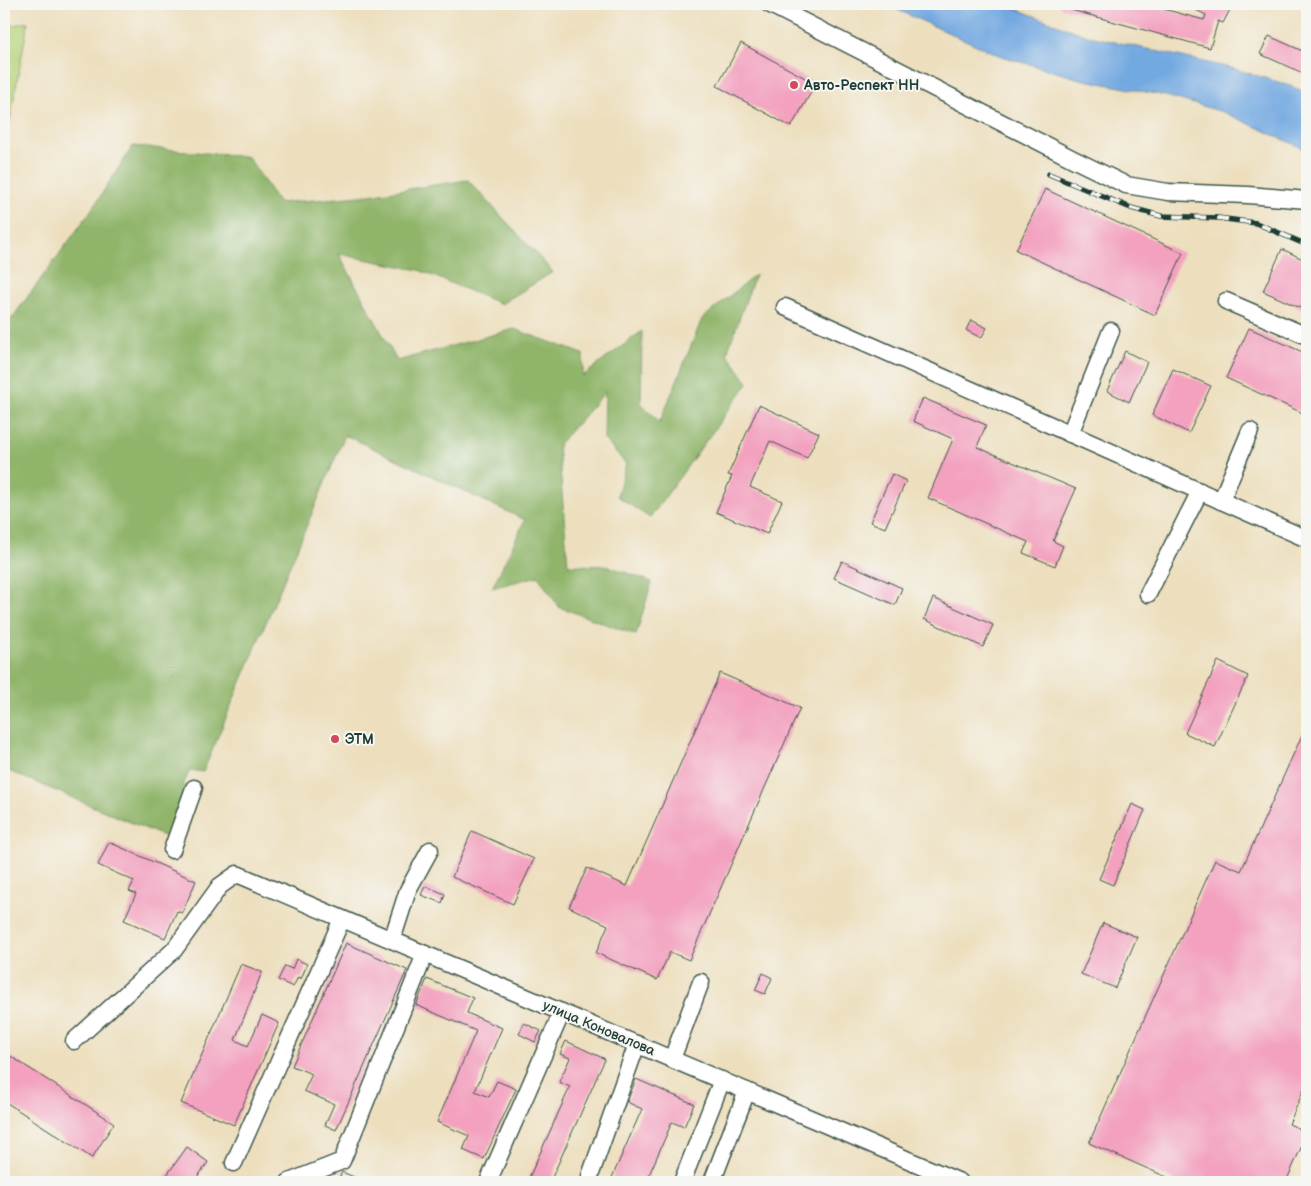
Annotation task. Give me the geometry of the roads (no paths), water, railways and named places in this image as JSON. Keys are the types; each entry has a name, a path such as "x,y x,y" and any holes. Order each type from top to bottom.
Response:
{"street":[{"path":"770,4 1126,185 1168,192 1248,195 1307,200"},
{"path":"1226,301 1307,336"},
{"path":"785,307 1307,539"},
{"path":"1070,434 1111,331"},
{"path":"1221,500 1250,431"},
{"path":"1148,594 1200,491"},
{"path":"172,850 194,788"},
{"path":"392,940 408,890 430,850"},
{"name":"улица Коновалова","path":"74,1041 174,950 220,886 236,874 960,1182"},
{"path":"234,1163 342,919"},
{"path":"289,1182 342,1161 425,954"},
{"path":"672,1059 701,982"},
{"path":"488,1182 562,1012"},
{"path":"590,1176 627,1067 637,1044"},
{"path":"682,1182 722,1080"},
{"path":"712,1182 747,1091"}],"water":[{"path":"884,4 1003,4 1085,35 1235,69 1288,85 1307,93 1307,150 1223,112 1166,96 1080,79 1001,56"}],"railway":[{"path":"1049,174 1131,208 1161,216 1218,218 1256,223 1307,245"}],"place":[{"name":"Авто-Респект НН","path":"794,85"},
{"name":"ЭТМ","path":"335,739"}]}
